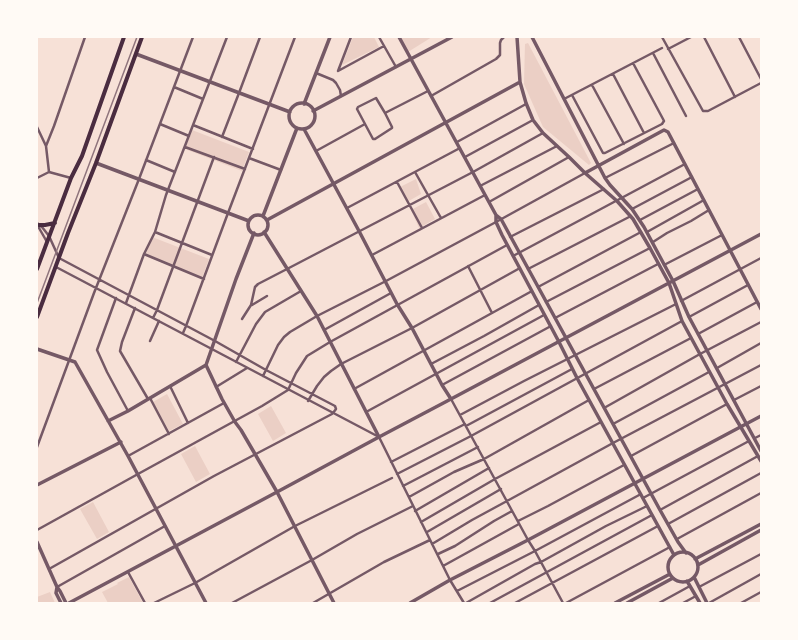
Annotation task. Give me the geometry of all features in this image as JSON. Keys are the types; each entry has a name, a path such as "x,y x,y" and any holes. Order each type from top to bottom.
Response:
{"main road":[{"path":"37,269 71,178 82,156 124,37"},
{"path":"37,316 96,163 142,37"},
{"path":"38,224 45,225 55,223"}],"street":[{"path":"46,146 85,37"},
{"path":"37,447 99,280 193,37"},
{"path":"126,303 144,254 155,232 168,190 227,37"},
{"path":"222,136 260,37"},
{"path":"183,334 295,37"},
{"path":"304,104 330,37"},
{"path":"351,37 338,71 384,46"},
{"path":"379,37 396,67"},
{"path":"399,37 496,215 501,219 660,510 686,553"},
{"path":"313,111 452,37"},
{"path":"431,96 496,60 500,55 500,43 504,37"},
{"path":"522,37 517,39 520,82 526,104 533,120 543,133 617,201 631,216 668,283 682,321 691,338 727,404 761,461"},
{"path":"532,37 605,178 640,220 653,242 689,317 761,451"},
{"path":"662,37 703,111 708,111 761,83"},
{"path":"668,49 691,37"},
{"path":"704,37 735,97"},
{"path":"739,37 761,79"},
{"path":"564,99 662,48"},
{"path":"653,53 686,116"},
{"path":"136,54 290,112"},
{"path":"572,95 602,153 624,144 662,124 664,121 633,63"},
{"path":"316,73 333,80 340,90 341,96"},
{"path":"613,74 644,133"},
{"path":"267,220 520,82"},
{"path":"592,84 624,144"},
{"path":"174,87 203,100"},
{"path":"385,113 428,91"},
{"path":"375,98 385,113 392,128 375,139 372,138 357,108 375,98"},
{"path":"299,104 304,104 309,106 314,114 314,120 310,126 304,129 297,128 292,125 289,119 290,112 293,107 299,104"},
{"path":"456,142 526,104"},
{"path":"465,157 533,120"},
{"path":"160,124 189,136"},
{"path":"316,151 365,124"},
{"path":"193,125 253,149"},
{"path":"37,127 46,146 49,172"},
{"path":"263,216 297,128"},
{"path":"304,129 360,231 397,304 412,328 442,385 452,399 552,583 565,603 670,547"},
{"path":"262,376 278,345 290,332 317,316 386,281 664,130 668,132 674,143 761,309"},
{"path":"242,319 251,305 256,285 288,270 473,172 543,133"},
{"path":"605,178 674,143"},
{"path":"480,186 557,146"},
{"path":"185,147 245,169"},
{"path":"347,208 460,148"},
{"path":"153,318 214,157"},
{"path":"489,202 569,157"},
{"path":"249,158 281,170"},
{"path":"146,160 175,172"},
{"path":"96,163 249,221"},
{"path":"513,256 685,164"},
{"path":"37,178 49,172 71,178"},
{"path":"415,172 441,218"},
{"path":"632,210 692,177"},
{"path":"397,182 422,228"},
{"path":"640,220 698,188"},
{"path":"510,237 604,189"},
{"path":"372,255 485,194"},
{"path":"647,232 704,200"},
{"path":"653,242 666,233 710,210"},
{"path":"496,215 496,222 551,326 567,360 674,555"},
{"path":"254,216 263,216 267,220 268,228 264,232 254,234 248,227 249,221 254,216"},
{"path":"528,270 631,216"},
{"path":"38,224 42,226 49,236 59,258 335,406 336,409 333,413 156,508 49,569"},
{"path":"38,224 47,243"},
{"path":"155,232 212,255"},
{"path":"264,232 317,316 450,580 465,603 606,526 647,506"},
{"path":"538,287 641,232"},
{"path":"108,421 149,399 206,365 236,279 254,234"},
{"path":"664,265 722,234"},
{"path":"56,587 68,603 761,234"},
{"path":"37,530 262,406 288,390 290,383 300,365 307,356 397,304 507,244"},
{"path":"546,302 650,248"},
{"path":"144,254 204,279"},
{"path":"681,301 761,258"},
{"path":"555,318 658,264"},
{"path":"468,266 492,313"},
{"path":"56,267 378,437"},
{"path":"308,401 324,377 341,364 412,328 520,268"},
{"path":"689,317 748,285"},
{"path":"236,362 256,324 265,312 301,291"},
{"path":"354,389 532,291"},
{"path":"324,330 392,293"},
{"path":"251,305 267,296"},
{"path":"116,298 97,350 107,372 128,410"},
{"path":"698,334 758,302"},
{"path":"460,416 524,381 676,304"},
{"path":"431,364 539,305"},
{"path":"135,308 120,351 169,434"},
{"path":"366,412 544,314"},
{"path":"150,341 159,321"},
{"path":"397,474 471,436 682,321"},
{"path":"604,408 707,350 761,322"},
{"path":"442,385 551,326"},
{"path":"594,389 691,338"},
{"path":"717,368 761,343"},
{"path":"37,349 75,362 138,474 206,603"},
{"path":"206,365 224,403 277,492 334,603"},
{"path":"432,544 472,520 761,365"},
{"path":"216,387 247,368"},
{"path":"391,462 572,369"},
{"path":"613,424 710,371"},
{"path":"170,386 188,423"},
{"path":"734,400 761,386"},
{"path":"409,497 454,472 484,459 589,400"},
{"path":"128,456 224,403"},
{"path":"631,456 727,404"},
{"path":"410,603 415,602 450,580 761,416"},
{"path":"421,522 495,479 601,422"},
{"path":"754,438 761,435"},
{"path":"643,498 750,441"},
{"path":"37,485 120,442"},
{"path":"403,486 478,447"},
{"path":"660,510 758,456"},
{"path":"443,566 518,522 624,464"},
{"path":"416,511 489,468"},
{"path":"668,524 761,474"},
{"path":"154,603 195,583 295,526 392,478"},
{"path":"426,532 501,490"},
{"path":"677,539 761,493"},
{"path":"457,591 641,494"},
{"path":"232,603 357,534 413,506"},
{"path":"438,554 465,541 494,521 512,511"},
{"path":"490,603 652,514"},
{"path":"695,560 761,524"},
{"path":"56,587 166,526"},
{"path":"515,603 658,526"},
{"path":"698,565 761,530"},
{"path":"313,603 384,562 430,540"},
{"path":"37,542 56,587 56,593 60,603"},
{"path":"686,553 692,555 698,565 697,571 694,577 687,581 678,581 670,574 668,569 669,564 674,555 686,553"},
{"path":"699,587 761,554"},
{"path":"128,572 145,603"},
{"path":"614,603 670,574"},
{"path":"694,577 708,603 761,574"},
{"path":"627,603 673,578"},
{"path":"687,581 700,603"},
{"path":"659,603 690,586"},
{"path":"741,603 761,592"},
{"path":"683,603 696,596"}],"shaded area":[{"path":"353,37 374,37 379,47 342,65"},
{"path":"401,37 432,37 408,52"},
{"path":"528,43 591,163 589,165 543,127 524,84 525,44"},
{"path":"192,130 249,152 242,171 185,149"},
{"path":"416,179 421,194 407,202 400,187"},
{"path":"426,202 435,219 419,228 411,210"},
{"path":"152,237 209,259 202,278 145,256"},
{"path":"167,394 183,424 169,431 153,402"},
{"path":"271,406 286,433 273,441 258,414"},
{"path":"195,446 210,474 196,482 181,454"},
{"path":"93,502 109,532 97,539 80,509"},
{"path":"129,577 143,603 108,603 102,592"},
{"path":"50,592 55,603 37,603 37,597"}],"railway":[{"path":"37,303 137,37"}]}
